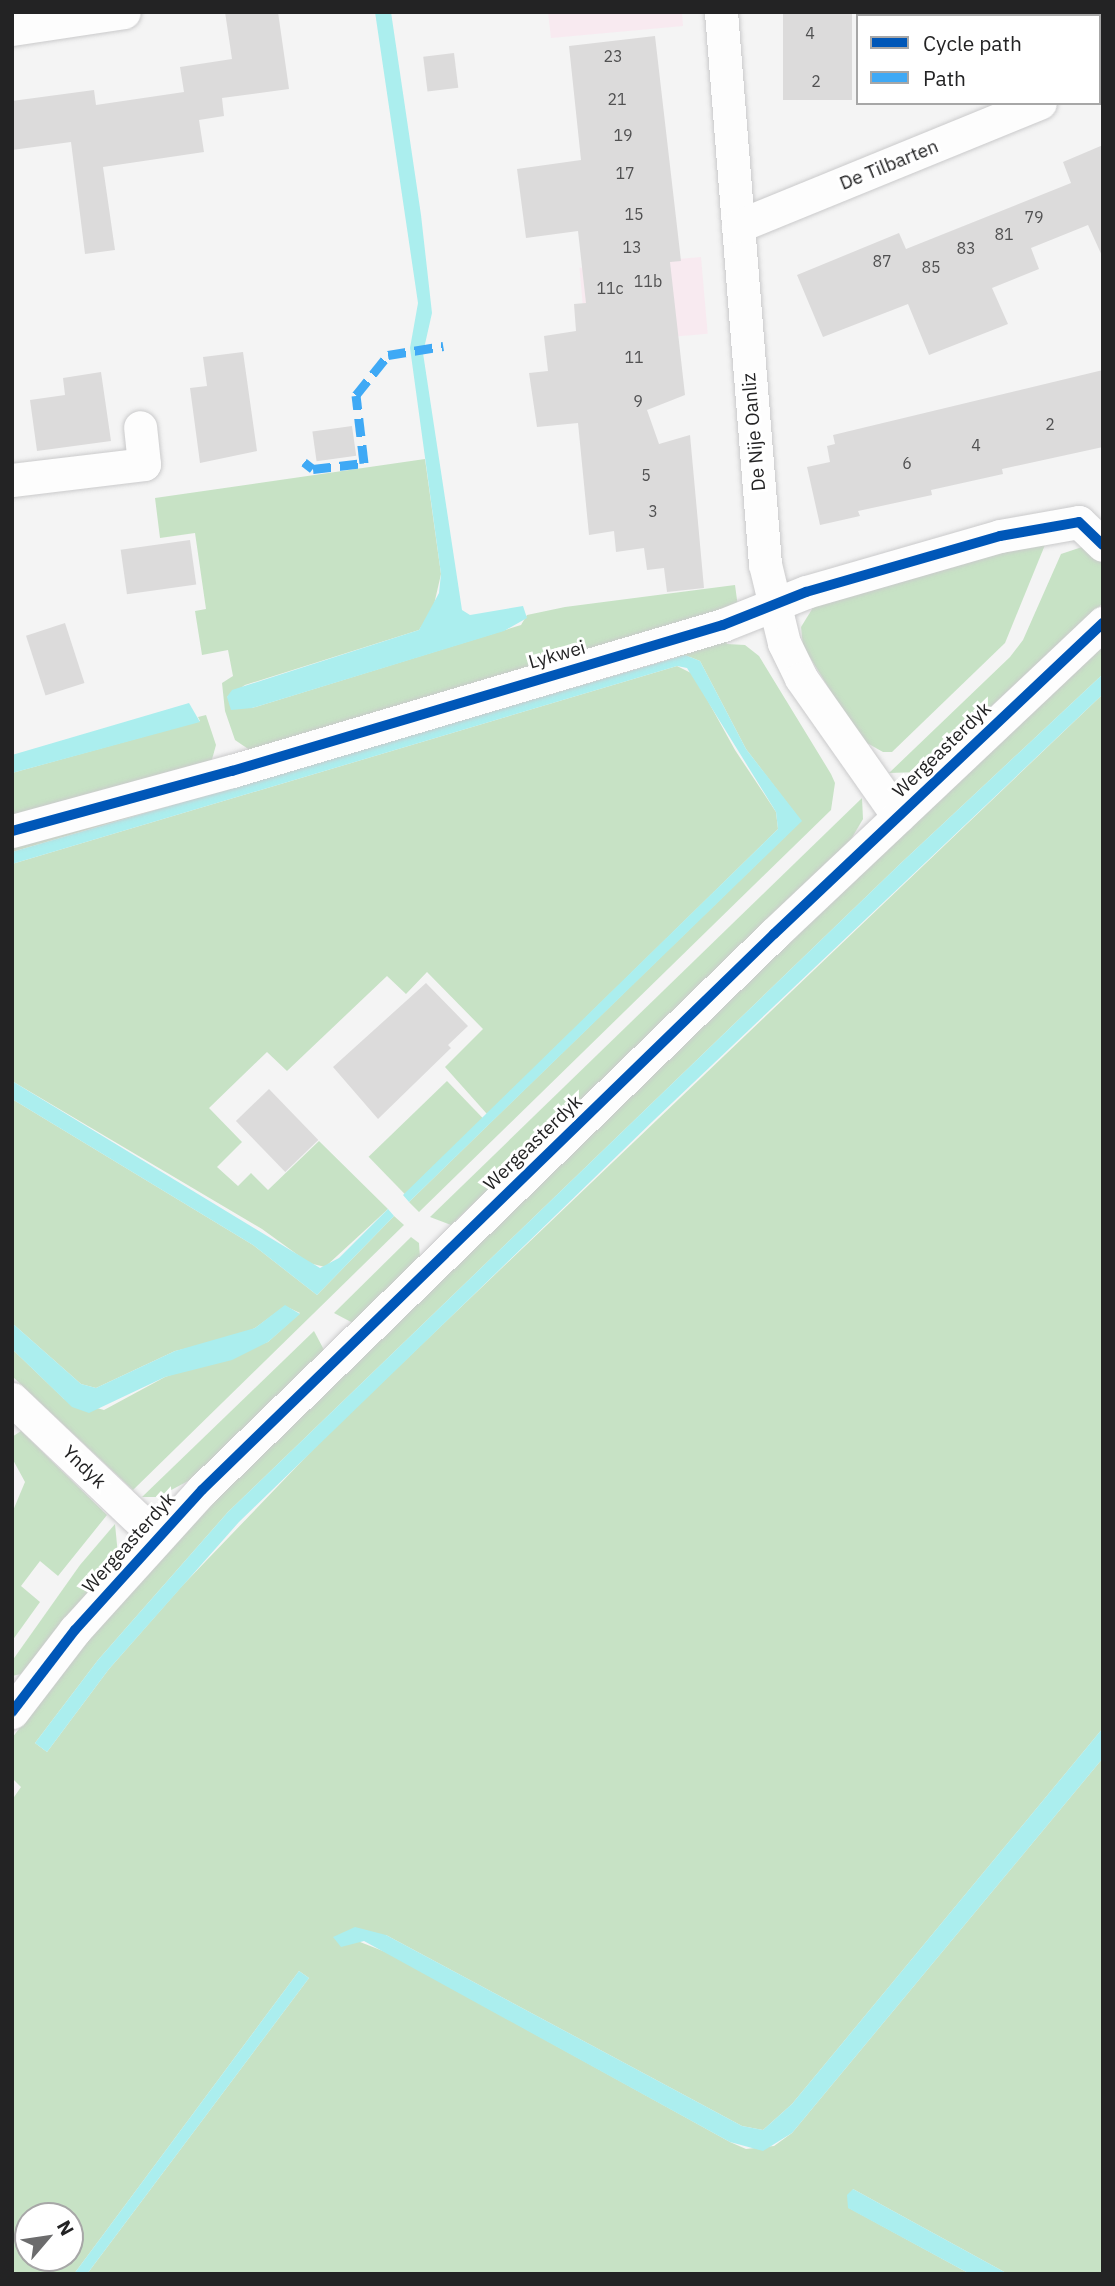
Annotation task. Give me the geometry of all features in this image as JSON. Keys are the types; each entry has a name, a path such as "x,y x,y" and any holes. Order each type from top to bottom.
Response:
{"street":[{"path":"12,29 124,12"},
{"name":"De Nije Oanliz","path":"721,12 765,564 774,606 784,643 801,678 898,816"},
{"name":"De Tilbarten","path":"738,226 1035,105"},
{"path":"12,480 17,482 144,464 140,427"},
{"name":"Lykwei","path":"12,831 232,771 774,606 806,592 987,540 1059,524 1079,523 1103,545"},
{"name":"Wergeasterdyk","path":"12,1712 156,1536 898,816 1103,623"},
{"name":"Yndyk","path":"12,1399 156,1536"}],"shaded area":[{"path":"548,12 682,12 683,26 551,38"},
{"path":"701,257 708,334 586,344 579,268"}],"green space":[{"path":"425,459 441,574 433,609 419,630 245,685 227,697 252,708 521,625 527,615 565,607 735,585 738,607 257,755 235,740 225,711 222,683 233,676 228,650 202,655 195,611 206,609 195,533 160,538 155,498"},
{"path":"1047,540 1005,643 892,752 883,752 860,739 803,646 801,627 814,606"},
{"path":"1085,546 1103,561 1103,603 920,772 889,773 1010,657 1023,640 1061,554"},
{"path":"724,633 727,644 745,645 759,656 831,774 835,783 831,810 419,1212 409,1202 801,821 746,749 700,661 685,655 659,661 12,852 12,839"},
{"path":"1103,644 1103,674 900,864 228,1512 98,1660 35,1743 47,1752 109,1669 182,1586 326,1436 1103,694 1103,1728 792,2104 763,2130 742,2126 386,1935 355,1940 388,1953 730,2142 746,2149 774,2146 792,2133 1103,1758 1103,2274 1008,2274 853,2189 849,2208 970,2274 87,2274 309,1978 299,1971 84,2261 84,2202 14,2202 14,2272 75,2272 12,2274 12,1800 21,1787 12,1778 12,1738 81,1648 177,1537 784,944"},
{"path":"677,666 693,674 735,750 776,812 778,829 487,1114 445,1067 483,1029 427,972 406,994 387,976 287,1071 267,1052 209,1108 242,1142 217,1167 238,1186 251,1173 268,1190 319,1141 388,1209 325,1267 309,1263 262,1229 12,1081 12,864"},
{"path":"206,715 216,745 209,770 12,824 12,773 200,721 198,717"},
{"path":"862,798 863,819 850,841 451,1225 430,1217"},
{"path":"447,1081 483,1118 405,1194 369,1157"},
{"path":"12,1099 253,1245 317,1295 394,1216 404,1225 133,1490 12,1376 12,1349 64,1399 104,1410 165,1377 268,1342 300,1313 285,1306 255,1328 233,1338 175,1351 96,1388 81,1384 12,1323"},
{"path":"411,1237 419,1243 420,1258 353,1323 334,1313"},
{"path":"314,1331 324,1350 190,1480 158,1497 142,1497"},
{"path":"21,1431 107,1515 58,1576 40,1561 21,1586 40,1602 12,1641 12,1513 25,1482 12,1458 12,1437"},
{"path":"115,1524 118,1555 21,1674 12,1676 12,1661 80,1565"}],"water":[{"path":"375,12 391,12 421,215 432,313 423,353 462,610 470,615 523,606 527,618 504,631 252,708 231,710 227,697 232,690 419,630 439,593 441,574 410,348 418,303"},
{"path":"685,655 700,661 746,749 802,821 409,1202 403,1195 778,829 776,812 687,668 677,666 12,864 12,852"},
{"path":"1103,674 1103,694 653,1121 239,1522 109,1669 47,1752 35,1743 98,1660 228,1512 900,864"},
{"path":"189,703 200,722 12,773 12,755"},
{"path":"12,1081 320,1268 339,1258 388,1209 394,1216 317,1295 253,1245 12,1099"},
{"path":"285,1305 300,1314 268,1342 232,1360 165,1377 89,1413 72,1407 12,1349 12,1323 81,1384 96,1388 175,1351 255,1328"},
{"path":"1103,1728 1103,1758 792,2133 763,2151 730,2142 364,1941 341,1947 333,1937 355,1927 386,1935 742,2126 763,2130 792,2104"},
{"path":"299,1971 309,1978 87,2274 74,2274 84,2272 84,2261"},
{"path":"853,2189 1008,2274 970,2274 848,2208 847,2195"}],"building":[{"path":"225,12 278,12 289,89 222,98 224,116 199,120 204,152 103,167 115,250 85,254 71,142 12,150 12,101 94,90 96,105 184,92 180,67 232,59"},
{"path":"783,12 852,12 852,100 783,100"},
{"path":"655,36 681,261 670,262 685,395 647,410 659,444 690,435 704,588 667,592 664,568 647,570 644,548 616,552 614,531 589,535 578,423 537,427 529,373 548,371 544,336 576,331 574,304 586,303 578,231 526,238 517,169 581,160 569,46"},
{"path":"454,53 458,88 427,92 423,57"},
{"path":"1103,145 1103,258 1088,225 1031,248 1039,269 992,288 1008,324 929,355 908,304 823,337 797,275 899,233 906,249 1071,183 1063,162"},
{"path":"243,352 257,451 200,463 190,388 207,386 203,357"},
{"path":"1103,370 1103,447 1002,469 1003,474 931,490 932,495 858,511 860,516 820,525 807,467 830,462 827,446 835,444 833,435"},
{"path":"101,372 111,441 37,451 30,400 65,395 63,378"},
{"path":"352,426 356,456 317,461 312,432"},
{"path":"190,540 196,585 127,594 121,550"},
{"path":"65,623 84,683 45,696 26,636"},
{"path":"426,983 468,1026 448,1045 451,1048 378,1119 333,1067"},
{"path":"269,1089 318,1140 285,1172 236,1121"}],"marked path":[{"path":"304,462 313,469 364,463 356,395 388,355 443,346"}],"cycle path":[{"path":"12,831 232,771 723,625 806,592 1000,536 1079,522 1103,545"},
{"path":"12,1712 75,1630 202,1490 774,934 1103,623"}]}
